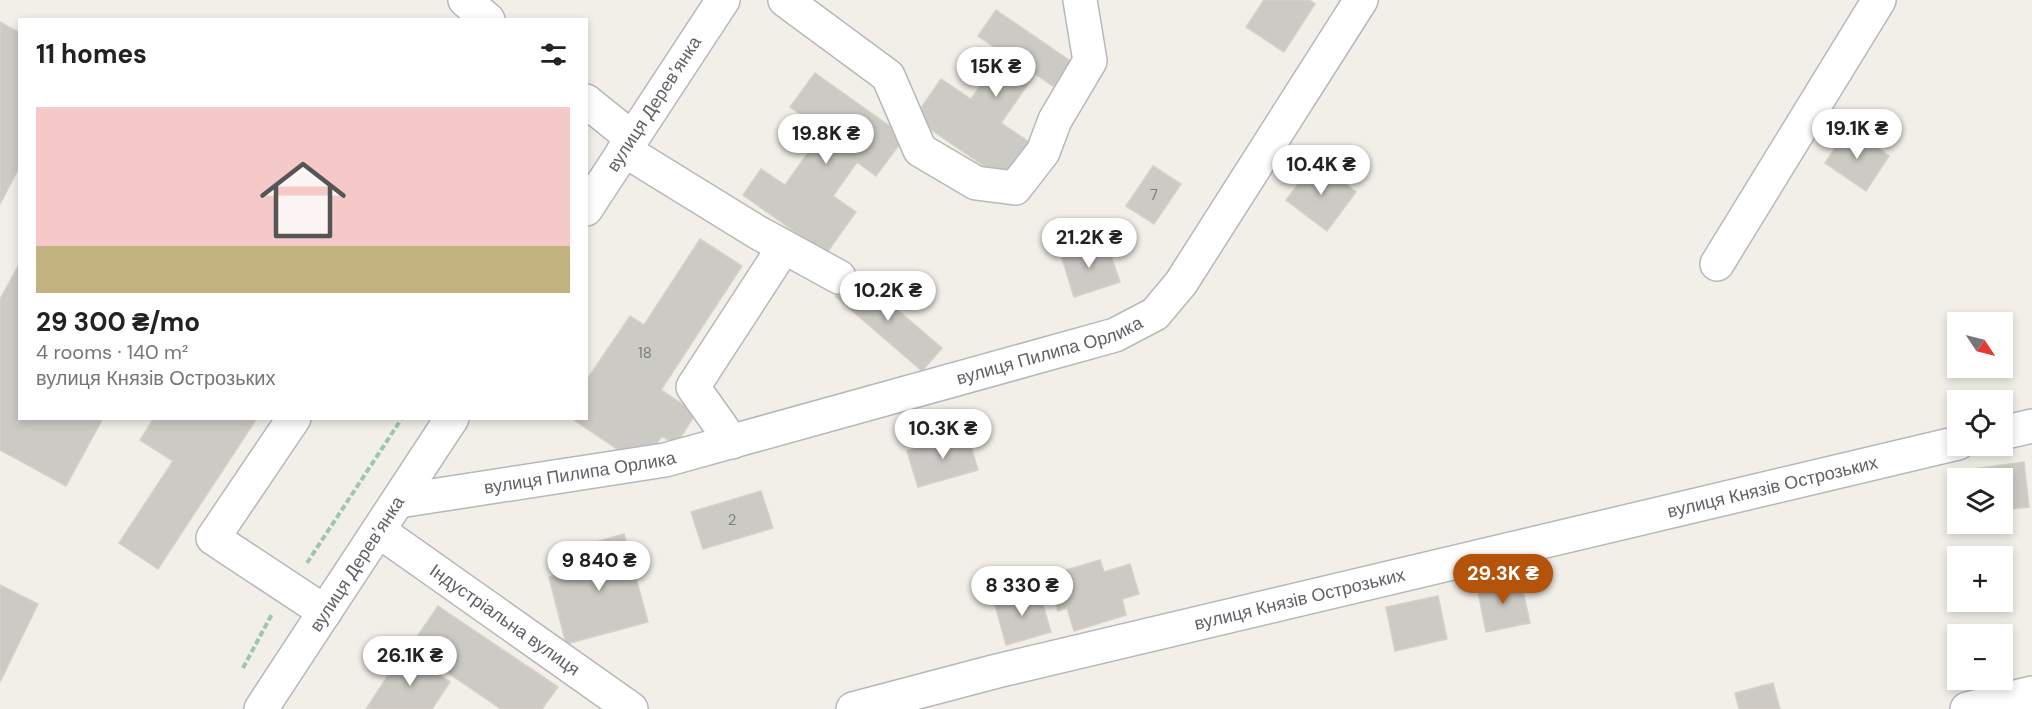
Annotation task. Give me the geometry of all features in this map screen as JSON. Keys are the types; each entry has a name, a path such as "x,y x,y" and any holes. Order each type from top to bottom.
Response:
{"street":[{"path":"465,0 486,18"},
{"name":"вулиця Деревʼянка","path":"588,206 723,0"},
{"path":"785,0 862,50 888,76 920,150 976,183 1015,188 1043,152 1055,120 1090,61 1080,0"},
{"name":"вулиця Пилипа Орлика","path":"399,501 665,460 1115,335 1155,314 1181,283 1361,0"},
{"path":"1717,264 1879,0"},
{"path":"588,103 628,144 784,247 838,277"},
{"path":"732,442 693,387 784,247"},
{"path":"293,420 213,538 325,612"},
{"name":"вулиця Деревʼянка","path":"261,709 451,420"},
{"path":"2013,430 2032,426"},
{"name":"вулиця Князів Острозьких","path":"854,709 997,671 1947,446"},
{"name":"Індустріальна вулиця","path":"379,531 631,709"},
{"path":"1967,709 2032,693"}],"path":[{"path":"243,669 288,588 401,420"}],"building":[{"path":"1264,0 1309,0 1315,4 1284,52 1246,27"},
{"path":"996,10 1079,67 1062,92 1035,74 1001,123 1032,144 1006,181 914,118 941,79 971,99 1003,53 978,36"},
{"path":"0,22 18,32 18,170 0,204"},
{"path":"815,73 905,137 876,176 857,162 833,196 856,212 826,254 743,195 761,169 785,185 824,130 790,107"},
{"path":"1848,128 1889,156 1866,191 1825,163"},
{"path":"1316,161 1356,192 1327,231 1286,200"},
{"path":"1153,166 1181,184 1154,224 1126,206"},
{"path":"700,239 742,266 661,390 696,413 676,445 662,436 648,456 626,455 574,420 588,420 588,378 630,316 644,325"},
{"path":"1088,243 1092,253 1108,247 1120,282 1074,297 1060,252"},
{"path":"18,267 18,420 102,420 66,486 0,450 0,299"},
{"path":"854,273 942,348 922,371 835,296"},
{"path":"153,420 256,420 158,569 119,543 173,461 140,440"},
{"path":"967,432 978,470 918,487 907,451"},
{"path":"2024,462 2029,507 2013,509 2013,468 1981,468"},
{"path":"761,491 773,528 703,549 691,512"},
{"path":"624,534 648,622 566,644 549,577 581,568 575,548"},
{"path":"1100,560 1104,572 1130,564 1139,594 1122,599 1126,615 1074,631 1067,608 1058,611 1052,590 1068,586 1063,571"},
{"path":"1520,578 1530,623 1486,632 1477,587"},
{"path":"0,585 38,604 0,682"},
{"path":"1038,588 1051,632 1006,645 994,601"},
{"path":"1438,596 1447,639 1395,651 1386,607"},
{"path":"438,606 558,687 542,709 501,709 410,647"},
{"path":"404,651 450,682 432,709 366,709"},
{"path":"1773,683 1780,709 1739,709 1735,693"}]}
